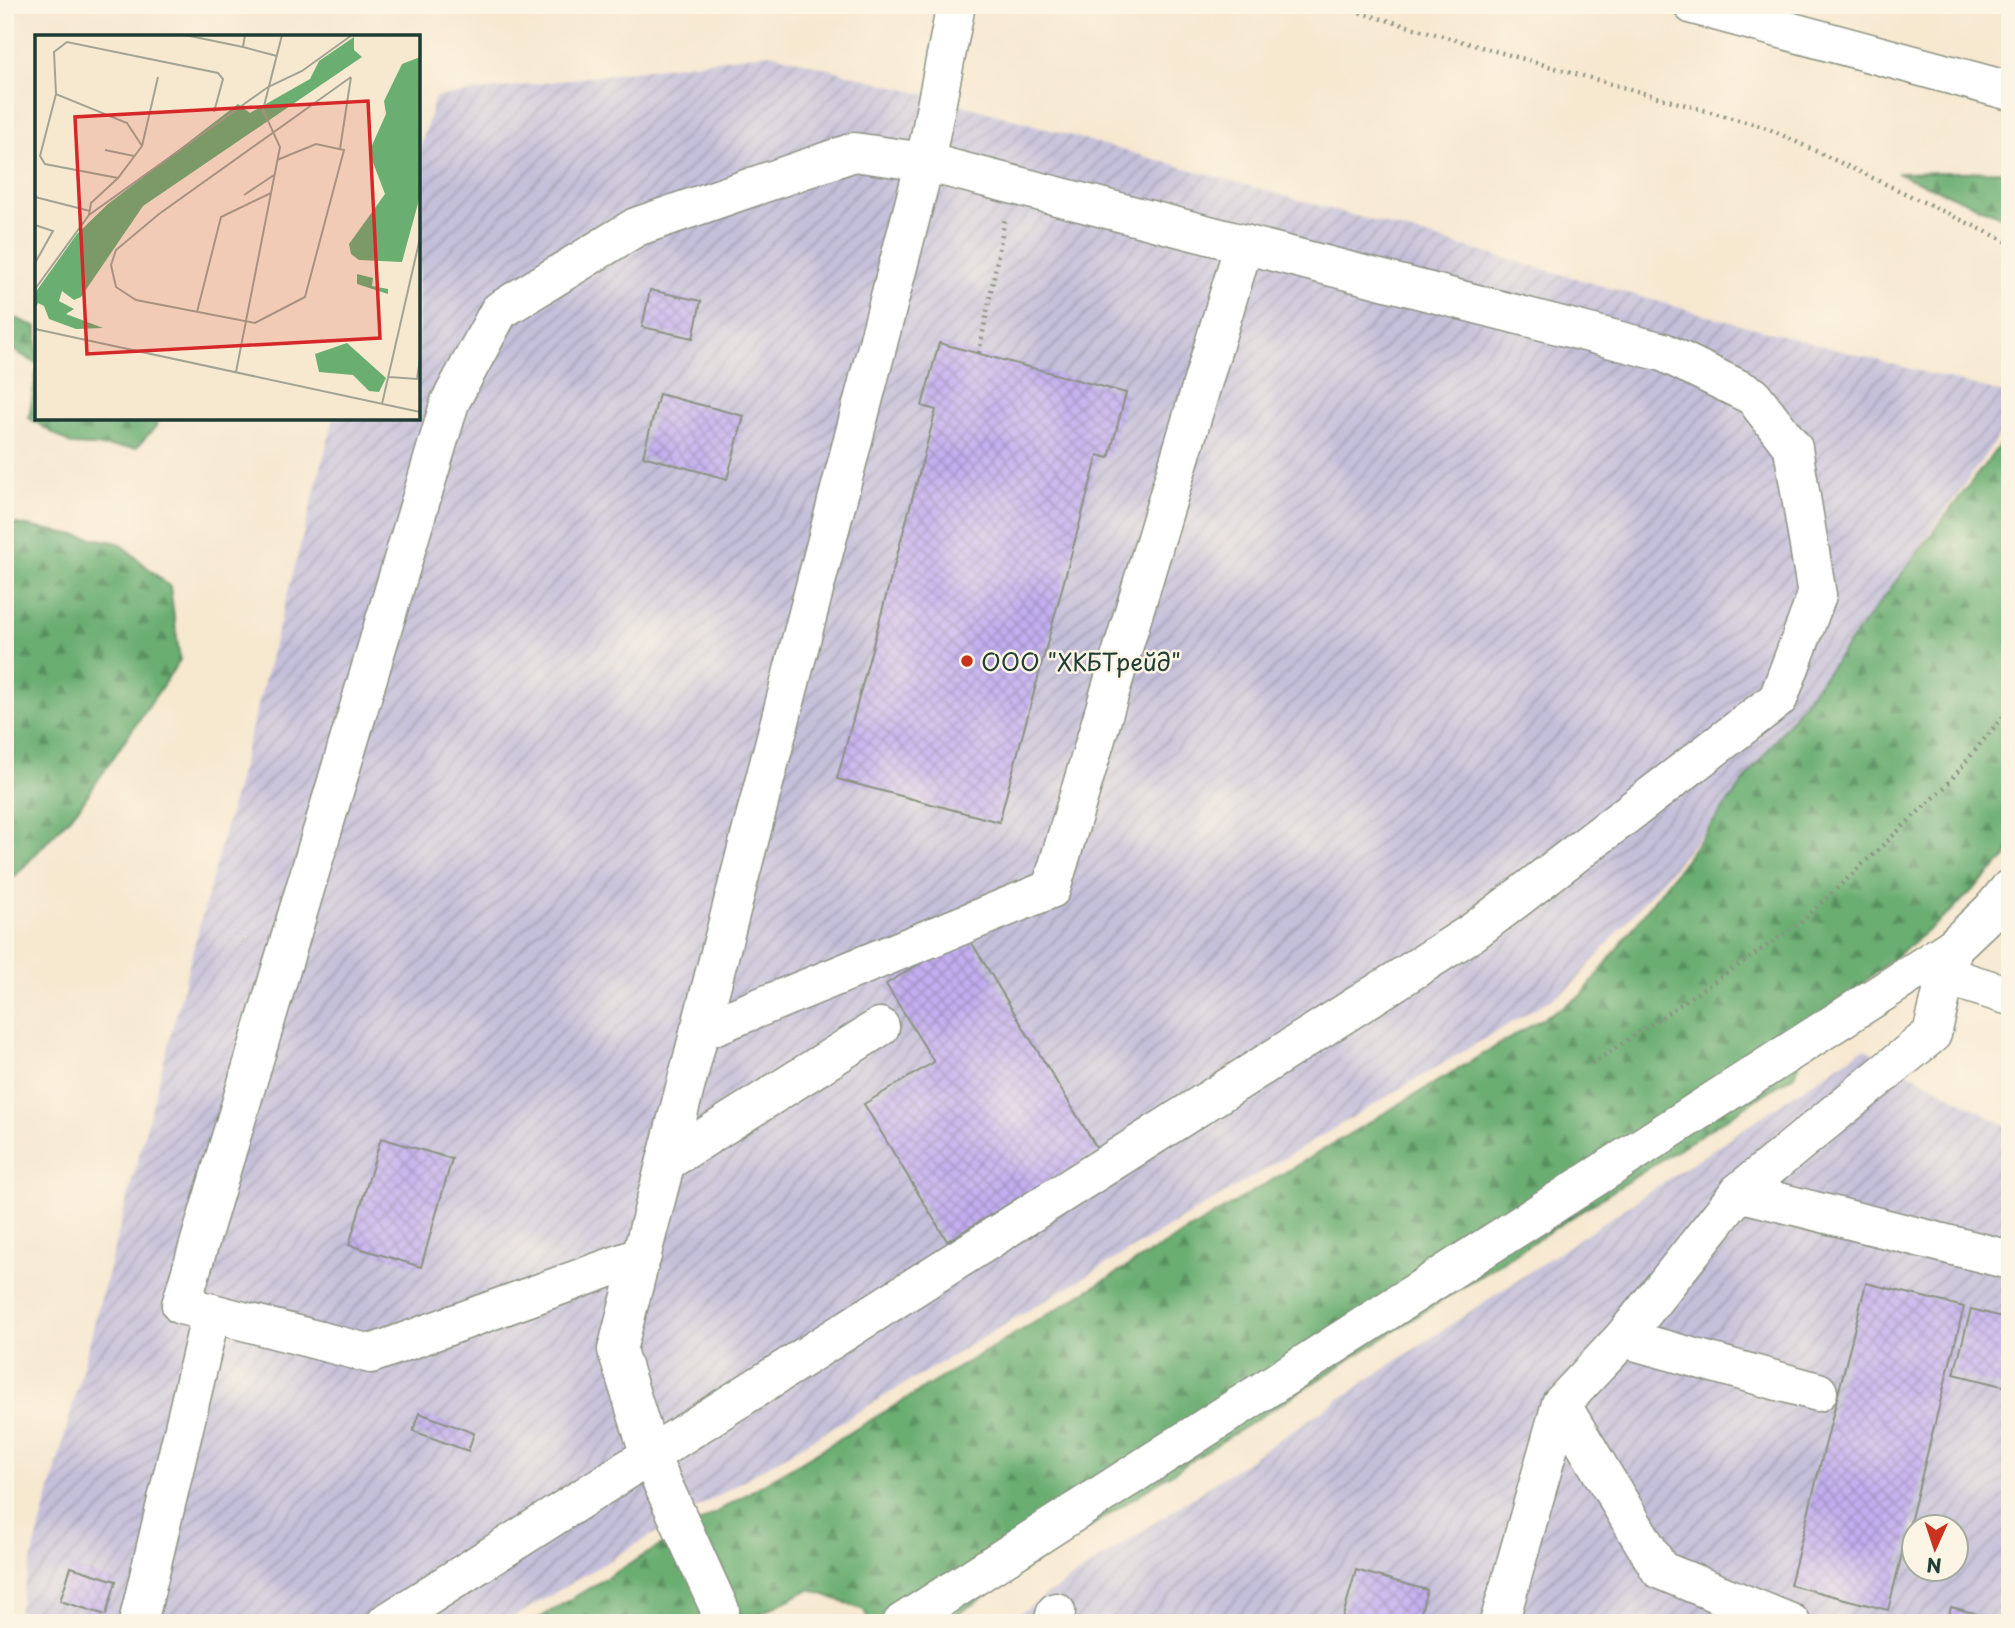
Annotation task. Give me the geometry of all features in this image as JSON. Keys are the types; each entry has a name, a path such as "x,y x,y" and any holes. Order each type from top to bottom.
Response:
{"street":[{"path":"728,1619 650,1456 617,1350 925,162 956,5"},
{"path":"1693,5 2010,91"},
{"path":"386,1623 1474,932 1778,699 1817,595 1793,448 1753,396 1663,352 925,162 854,152 636,227 499,311 450,402 181,1306 371,1354 642,1256"},
{"path":"699,1032 1051,889 1244,244"},
{"path":"902,1623 1949,962 2010,888"},
{"path":"1949,962 2010,996"},
{"path":"1500,1623 1561,1404 1623,1338 1740,1192 1932,1034 1949,962"},
{"path":"666,1162 880,1027"},
{"path":"1740,1192 2010,1260"},
{"path":"138,1623 211,1313"},
{"path":"1623,1338 1818,1392"},
{"path":"1561,1404 1660,1570 1791,1623"}],"path":[{"path":"1333,5 1767,128 2010,243"},
{"path":"979,353 1012,184"},
{"path":"1592,1064 1799,924 1946,786 2010,708"}],"shaded area":[{"path":"770,53 1709,316 2010,395 2010,420 1791,729 1571,987 504,1623 15,1623 333,420 420,420 420,150 435,97"},
{"path":"1864,1048 2010,1128 2010,1623 1005,1623"}],"green space":[{"path":"2010,171 2010,220 1897,173"},
{"path":"5,314 35,326 35,363 5,345"},
{"path":"35,381 35,420 156,420 157,425 136,448 72,445 29,418"},
{"path":"2010,431 2010,854 1948,914 1821,1017 1794,1075 1149,1488 944,1623 870,1623 864,1610 810,1589 741,1623 531,1623 1582,995"},
{"path":"5,522 119,543 170,587 180,660 80,806 5,887"}],"building":[{"path":"650,290 701,301 693,338 642,327"},
{"path":"939,343 1126,393 1109,458 1098,455 999,822 837,779 936,410 922,406"},
{"path":"659,394 744,416 727,479 643,456"},
{"path":"967,935 1098,1150 947,1241 864,1104 934,1062 886,984"},
{"path":"381,1138 452,1159 421,1267 349,1245"},
{"path":"1866,1283 1964,1307 1913,1512 1899,1512 1899,1566 1888,1610 1790,1585"},
{"path":"1971,1309 2010,1319 2010,1388 1954,1374"},
{"path":"419,1413 474,1433 468,1451 413,1431"},
{"path":"71,1567 116,1581 106,1615 60,1601"},
{"path":"1356,1570 1427,1590 1418,1623 1341,1623"},
{"path":"1951,1607 1996,1619 1995,1623 1947,1623"}],"place":[{"name":"ООО \"ХКБТрейд\"","path":"967,661"}]}
